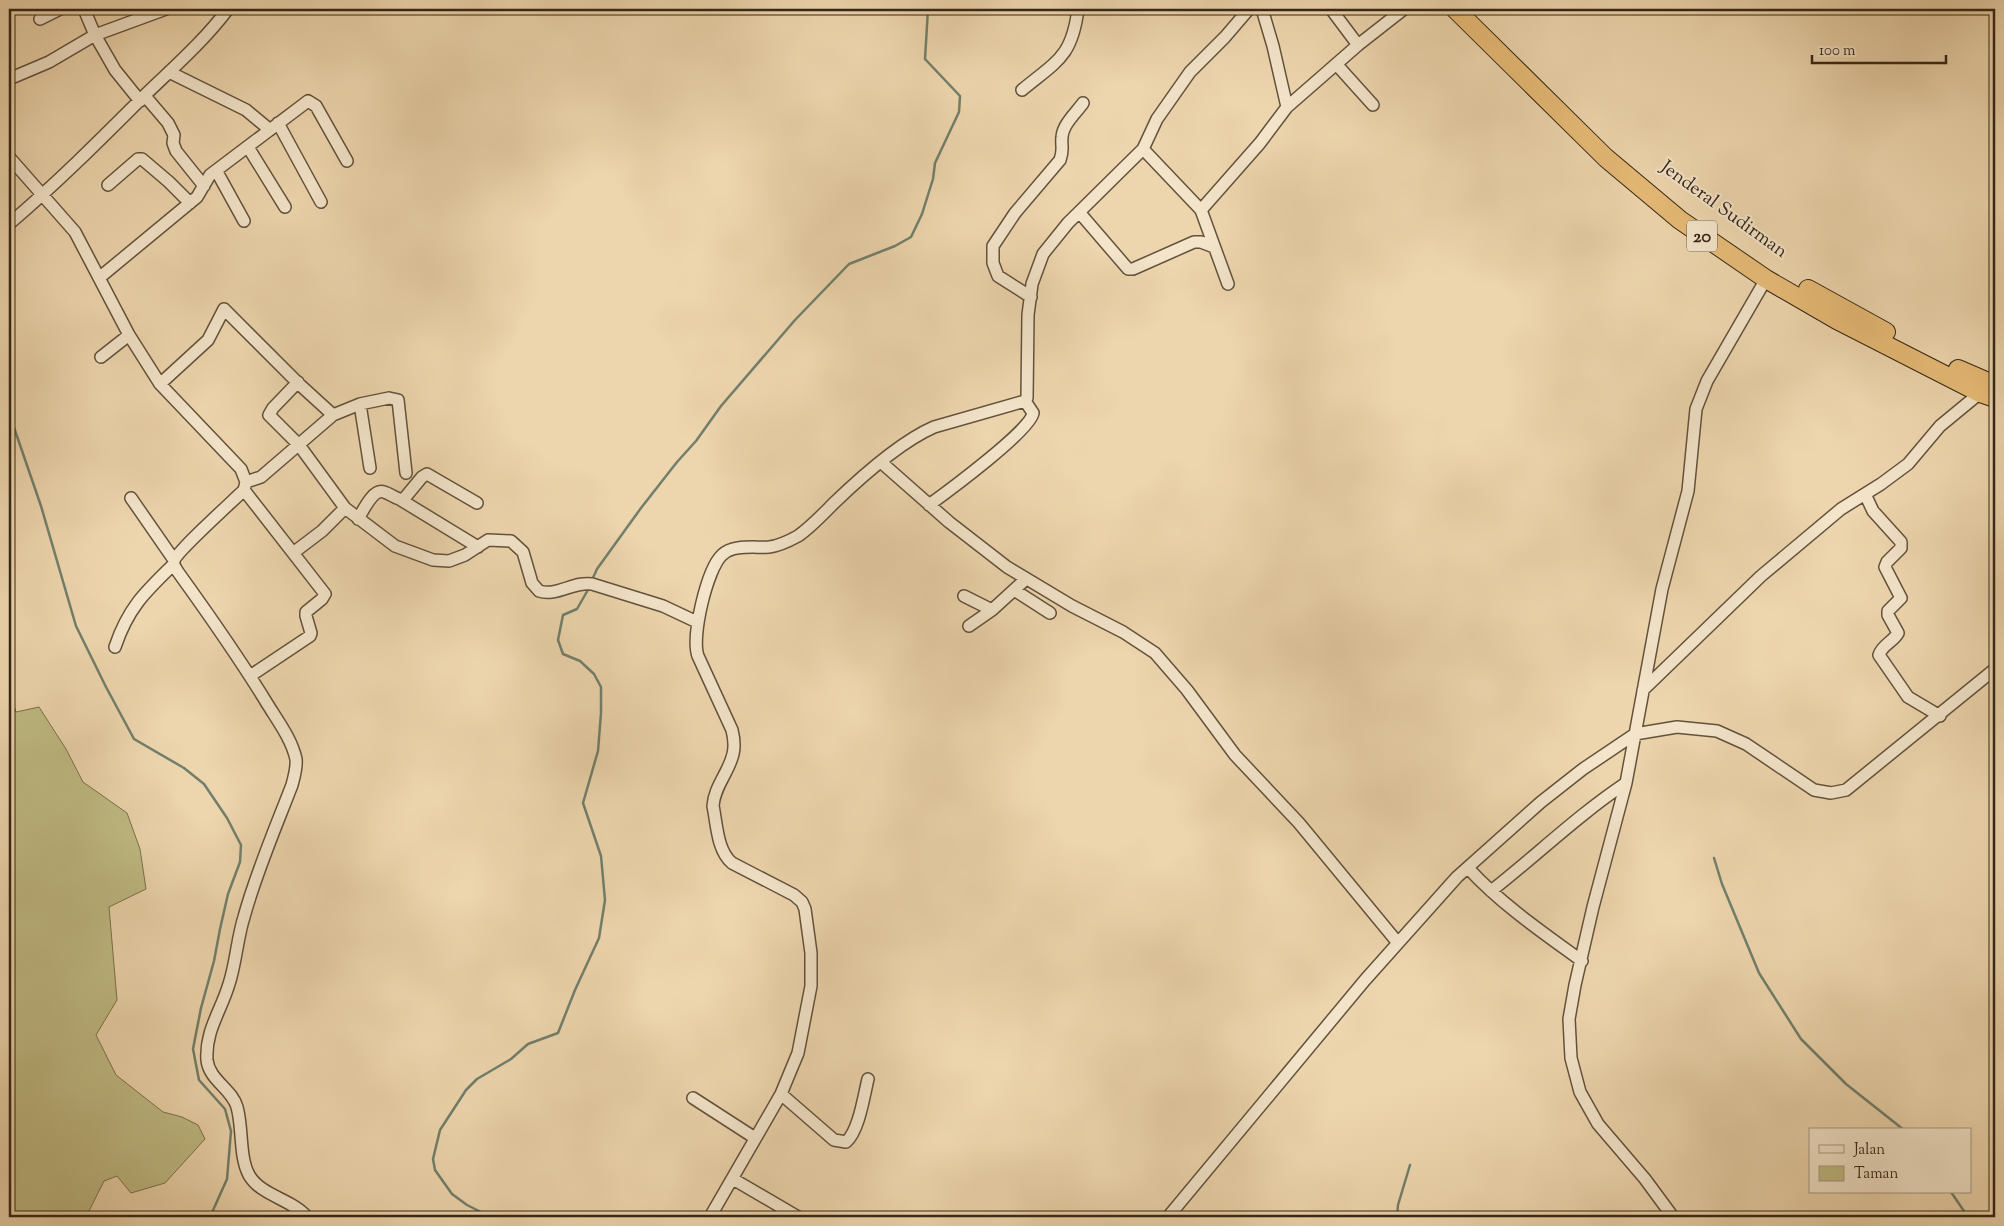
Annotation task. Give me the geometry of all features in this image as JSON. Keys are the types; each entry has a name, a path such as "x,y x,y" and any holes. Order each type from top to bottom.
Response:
{"highway":[{"name":"20","path":"1455,9 1599,151 1646,193 1688,226 1766,279 1837,320 1990,392"},
{"name":"Jenderal Sudirman","path":"1471,9 1614,150 1687,212 1772,270 1945,363 1990,392"}],"street":[{"path":"40,19 60,9"},
{"path":"84,9 95,35 116,70 168,123 174,135 173,143 176,151 204,186"},
{"path":"9,79 49,62 95,35 166,9"},
{"path":"9,224 42,196 213,29 228,9"},
{"path":"1022,90 1061,58 1068,49 1075,31 1078,9"},
{"path":"1026,401 1028,398 1029,342 1027,330 1035,274 1042,254 1079,212 1143,149 1157,119 1190,72 1225,37 1249,9"},
{"path":"1262,9 1273,46 1287,107"},
{"path":"1331,9 1358,45"},
{"path":"1201,210 1260,143 1287,107 1358,45 1404,9"},
{"path":"1337,65 1373,105"},
{"path":"169,72 274,126 322,202"},
{"path":"99,278 200,195 208,177 217,172 304,102 311,101 316,106 347,161"},
{"path":"1031,297 998,276 993,263 993,246 1015,213 1060,160 1064,150 1062,135 1070,119 1083,103"},
{"path":"248,147 286,206"},
{"path":"1143,149 1201,210 1228,284"},
{"path":"9,157 75,232 129,335 160,384 241,469 245,486 325,594 322,599 306,612 310,636 250,676"},
{"path":"108,185 138,159 142,159 190,203"},
{"path":"217,172 244,221"},
{"path":"1079,212 1128,269 1133,270 1194,242 1201,242 1214,247"},
{"path":"1674,1217 1645,1179 1598,1124 1578,1085 1570,1052 1569,1019 1574,985 1582,961 1593,908 1626,784 1662,590 1688,491 1696,409 1711,374 1766,279"},
{"path":"160,384 208,340 224,309 333,415"},
{"path":"101,357 129,335"},
{"path":"298,382 273,408 270,415 299,445 345,508 396,546 433,560 453,561 482,543 493,539 511,541 524,552 532,583 539,591 549,593 590,584 663,606 697,622"},
{"path":"1644,690 1761,576 1841,509 1908,464 1940,426 1990,392"},
{"path":"115,647 126,618 142,594 245,486 261,477 333,415 360,404 390,398 398,400 406,474"},
{"path":"710,1217 781,1094 798,1053 810,986 811,953 807,916 802,902 736,865 725,856 722,848 713,800 731,760 734,741 732,730 696,651 697,622 709,579 721,556 730,549 778,545 796,536 910,440 934,427 1026,401"},
{"path":"929,505 1006,444 1031,419 1033,413 1026,401"},
{"path":"360,404 370,468"},
{"path":"882,463 929,505 1002,564 1072,606 1123,632 1155,653 1187,690 1235,755 1299,823 1398,943"},
{"path":"401,500 427,474 477,503"},
{"path":"358,519 373,496 378,492 383,492 401,500 478,547"},
{"path":"1865,494 1873,510 1901,542 1901,548 1887,562 1885,567 1902,598 1888,611 1888,615 1898,633 1895,639 1881,649 1879,655 1908,697 1940,716"},
{"path":"131,498 174,562 178,572 226,638 288,737 296,757 297,765 292,785 244,918 230,982 223,1004 209,1032 208,1062 215,1077 237,1106 242,1144 249,1175 264,1189 296,1208 307,1217"},
{"path":"293,553 327,526 345,508"},
{"path":"969,626 992,610 1026,579"},
{"path":"1014,590 1050,614"},
{"path":"964,596 992,610"},
{"path":"1168,1217 1365,980 1457,877 1541,802 1583,769 1635,734 1677,727 1717,731 1746,744 1808,787 1831,792 1846,790 1940,716 1995,669"},
{"path":"1491,891 1600,800 1626,784"},
{"path":"1468,868 1527,922 1582,961"},
{"path":"781,1094 834,1140 846,1142 855,1126 868,1079"},
{"path":"693,1098 754,1138"},
{"path":"732,1179 798,1217"}],"green space":[{"path":"9,690 16,712 39,707 66,749 83,782 127,813 140,849 146,889 109,907 117,1000 96,1035 116,1075 163,1112 182,1117 198,1125 205,1139 165,1183 131,1193 117,1176 104,1181 86,1217 9,1217"}],"waterway":[{"path":"592,580 597,569 641,508 696,441 721,406 795,320 849,264 895,246 911,237 922,214 933,179 935,163 959,112 960,96 925,59 928,9"},
{"path":"9,413 41,506 76,626 106,687 134,739 184,768 204,784 227,818 241,845 240,862 228,894 193,1049 199,1080 225,1109 231,1131 227,1179 210,1217"},
{"path":"491,1217 467,1205 452,1194 435,1170 433,1159 440,1130 466,1090 477,1079 511,1059 528,1044 558,1033 599,938 605,900 601,856 583,803 598,751 601,687 594,674 580,661 563,654 558,640 563,615 577,609 589,588"},
{"path":"1714,858 1722,884 1759,973 1801,1039 1846,1084 1901,1128"},
{"path":"1397,1217 1398,1205 1410,1165"},
{"path":"1952,1194 1968,1217"}]}
